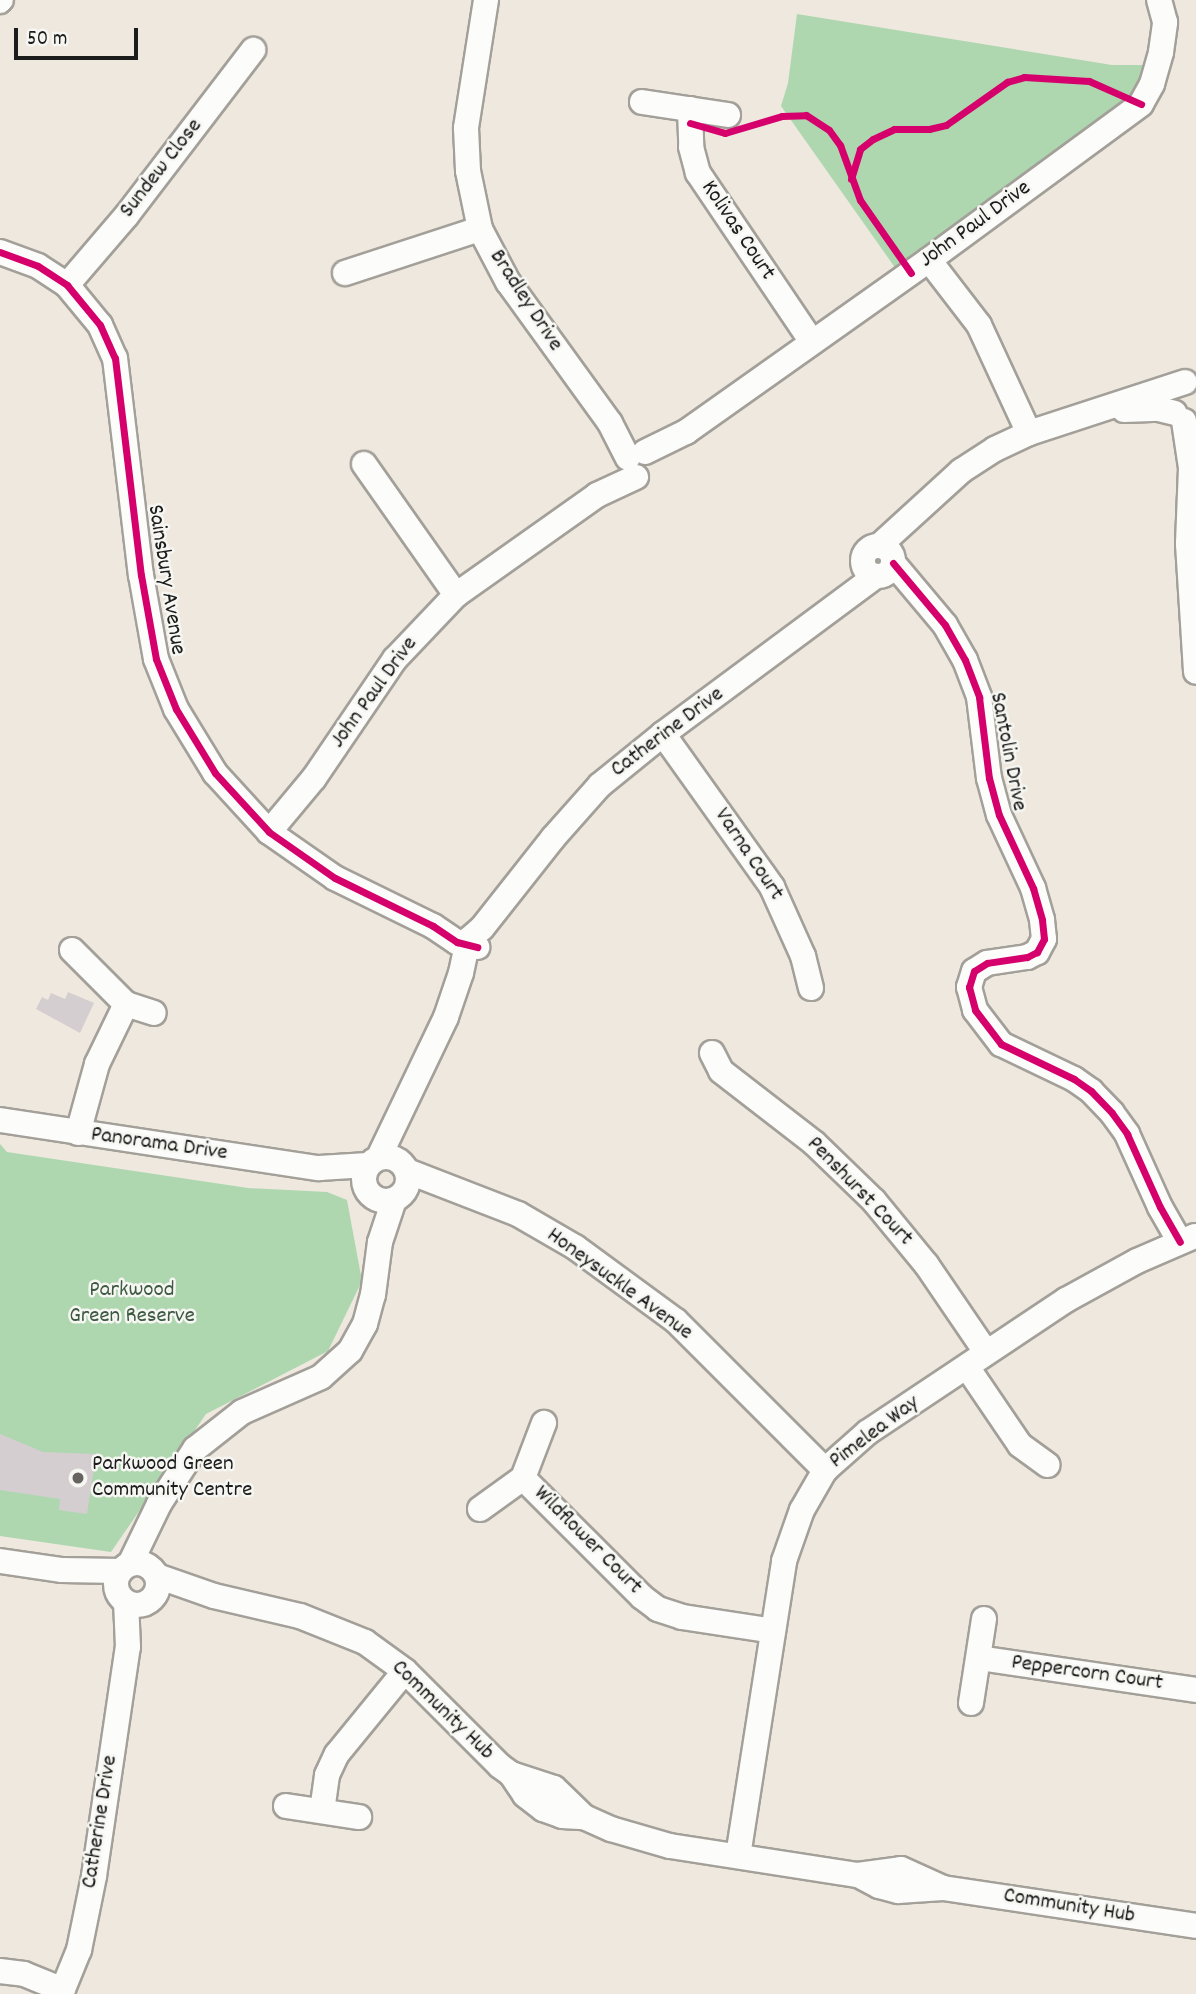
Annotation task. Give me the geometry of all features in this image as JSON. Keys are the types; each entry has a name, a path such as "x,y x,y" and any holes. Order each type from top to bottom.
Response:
{"street":[{"name":"Bradley Drive","path":"486,0 466,128 468,171 480,229 508,282 638,462"},
{"name":"John Paul Drive","path":"269,832 314,778 395,659 456,595 597,495 638,462 686,432 929,260 1141,104 1152,84 1161,52 1166,22 1159,0"},
{"name":"Sundew Close","path":"67,285 127,215 253,50"},
{"path":"642,102 728,115"},
{"name":"Kolivas Court","path":"690,109 691,147 698,173 812,342"},
{"path":"345,273 480,229"},
{"name":"Sainsbury Avenue","path":"0,252 38,266 67,285 100,325 115,358 141,575 156,659 176,709 215,773 269,832 335,878 470,945"},
{"path":"929,260 979,326 1029,433"},
{"path":"1191,381 1172,399 1185,419 1193,457 1188,544 1195,656"},
{"name":"Catherine Drive","path":"62,1992 79,1950 94,1876 138,1584 151,1522 163,1495 195,1449 242,1412 321,1377 349,1351 365,1324 373,1295 387,1179 403,1110 446,1017 470,945 553,838 600,785 663,734 802,634 839,602 882,564 920,508 961,471 1029,433 1191,381"},
{"name":"Catherine Drive","path":"1078,416 1123,410 1159,409 1185,419"},
{"path":"364,464 456,595"},
{"name":"Santolin Drive","path":"882,564 922,598 945,625 965,660 979,697 989,778 999,815 1033,888 1042,919 1044,939 1037,952 1027,957 980,966 970,976 970,996 985,1026 1001,1044 1074,1079 1091,1091 1112,1113 1127,1134 1160,1206 1182,1241"},
{"name":"Varna Court","path":"663,734 772,887 803,956 811,988"},
{"path":"72,950 126,1004 154,1013"},
{"path":"78,1133 97,1064 126,1004"},
{"name":"Penshurst Court","path":"712,1053 721,1071 814,1143 874,1201 926,1264 1020,1445 1048,1465"},
{"name":"Panorama Drive","path":"0,1120 387,1179"},
{"name":"Honeysuckle Avenue","path":"387,1179 453,1189 518,1214 575,1247 676,1321 825,1471"},
{"name":"Pimelea Way","path":"738,1856 787,1547 802,1510 825,1471 869,1432 976,1359 1093,1284 1182,1241"},
{"name":"Wildflower Court","path":"480,1510 523,1478 544,1423"},
{"name":"Wildflower Court","path":"523,1478 642,1597 658,1609 682,1617 773,1631"},
{"name":"Community Hub","path":"0,1561 214,1596 300,1616 365,1642 404,1671 511,1774 525,1795 543,1809 562,1816 584,1817 611,1829 670,1846 858,1875 878,1886 898,1891 943,1888 1196,1926"},
{"name":"Peppercorn Court","path":"971,1703 984,1619"},
{"name":"Peppercorn Court","path":"979,1658 1196,1690"},
{"path":"322,1811 327,1775 337,1754 404,1671"},
{"path":"286,1805 359,1817"},
{"path":"0,1971 24,1975 62,1992"}],"green space":[{"path":"797,14 1112,65 1146,65 1141,82 1129,102 896,269 781,106 788,83"},
{"name":"Parkwood Green Reserve","path":"0,1144 7,1152 248,1188 327,1192 347,1200 362,1281 328,1351 206,1414 111,1552 0,1536"}],"building":[{"path":"68,992 94,1003 80,1033 36,1009 42,997 48,1000 51,993 65,999"},
{"path":"0,1434 43,1452 96,1454 87,1514 59,1510 60,1499 0,1490"}],"cycle path":[{"path":"851,179 860,149 873,139 894,129 929,129 946,125 1007,82 1024,77 1089,81 1141,104"},
{"path":"690,123 725,133 782,116 806,115 829,130 840,145 860,200 911,273"},
{"path":"0,252 38,266 67,285 100,325 115,358 141,575 156,659 176,709 215,773 269,832 335,878 433,926 457,942 477,947"},
{"path":"893,563 945,625 965,660 979,697 989,778 999,815 1033,888 1042,920 1044,939 1037,952 1027,957 987,963 974,971 969,987 975,1010 1001,1044 1074,1079 1091,1091 1112,1113 1127,1134 1160,1207 1180,1242"}],"place":[{"name":"Parkwood Green Community Centre","path":"78,1478"}]}
